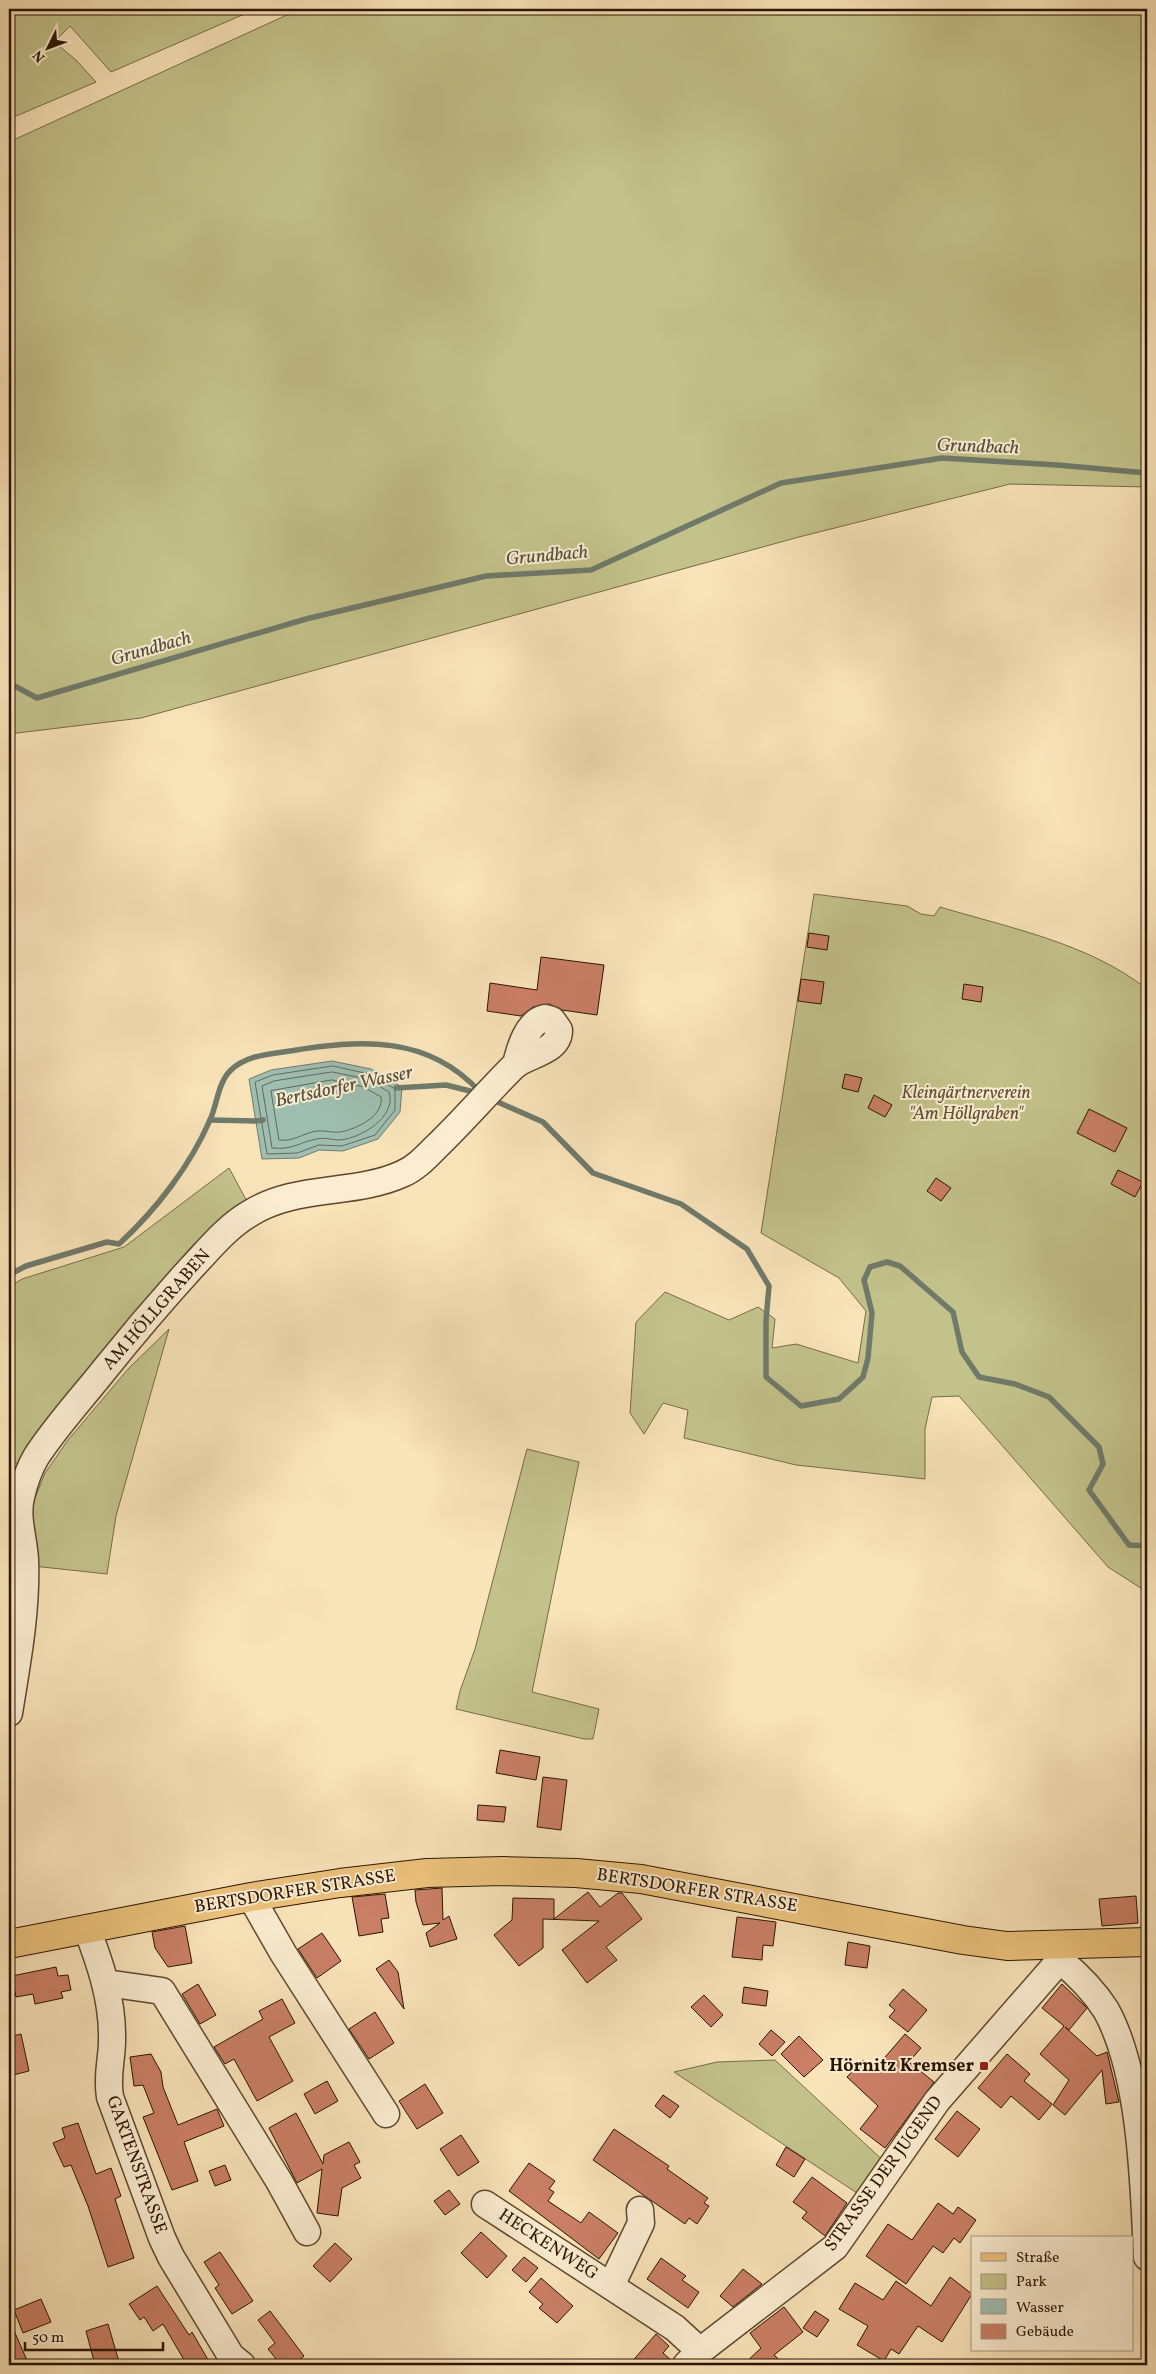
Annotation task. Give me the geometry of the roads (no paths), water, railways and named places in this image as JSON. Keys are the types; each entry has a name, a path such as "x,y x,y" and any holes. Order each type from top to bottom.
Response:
{"main road":[{"name":"BERTSDORFER STRASSE","path":"9,1944 251,1897 378,1877 503,1871 576,1873 641,1878 702,1888 963,1940 1062,1952 1147,1942"}],"street":[{"name":"AM HÖLLGRABEN","path":"9,1713 12,1676 21,1642 24,1593 25,1559 20,1525 20,1500 25,1481 35,1458 52,1436 152,1311 228,1229 248,1214 268,1203 288,1197 386,1181 405,1173 420,1163 516,1064"},
{"path":"251,1897 283,1953 386,2114"},
{"name":"GARTENSTRASSE","path":"88,1929 106,1983 112,2037 107,2079 110,2097 162,2238 171,2257 234,2362"},
{"path":"1062,1952 1096,1996 1114,2028 1124,2052 1135,2112 1144,2199 1147,2256"},
{"name":"STRASSE DER JUGEND","path":"693,2358 835,2247 937,2101 1062,1952"},
{"path":"106,1983 162,1991 279,2182 307,2232"},
{"name":"HECKENWEG","path":"485,2204 675,2328 693,2358"},
{"name":"HECKENWEG","path":"611,2286 641,2223 640,2210"}],"water":[{"path":"332,1061 371,1069 402,1087 400,1112 378,1139 343,1151 319,1150 299,1158 262,1159 249,1079 271,1070"}],"waterway":[{"name":"Grundbach","path":"9,683 37,698 306,619 486,576 591,570 781,483 942,458 1147,473"},
{"name":"Bertsdorfer Wasser","path":"9,1275 26,1266 107,1242 119,1244 159,1202 193,1154 210,1120 220,1088 226,1076 236,1066 250,1058 316,1047 367,1044 391,1046 415,1051 438,1060 459,1073 480,1092"},
{"name":"Bertsdorfer Wasser","path":"396,1088 446,1085 478,1093"},
{"name":"Bertsdorfer Wasser","path":"491,1099 543,1122 593,1173 681,1204 747,1249 769,1286 766,1320 766,1377 801,1406 839,1399 863,1377 868,1358 872,1313 864,1280 870,1267 887,1262 900,1266 953,1312 962,1352 979,1377 1015,1384 1049,1397 1099,1447 1103,1464 1089,1490 1129,1545 1147,1546"},
{"name":"Bertsdorfer Wasser","path":"210,1120 263,1120"}],"place":[{"name":"Hörnitz Kremser","path":"984,2066"}],"park label":[{"name":"Kleingärtnerverein \"Am Höllgraben\"","path":"966,1103"}]}
